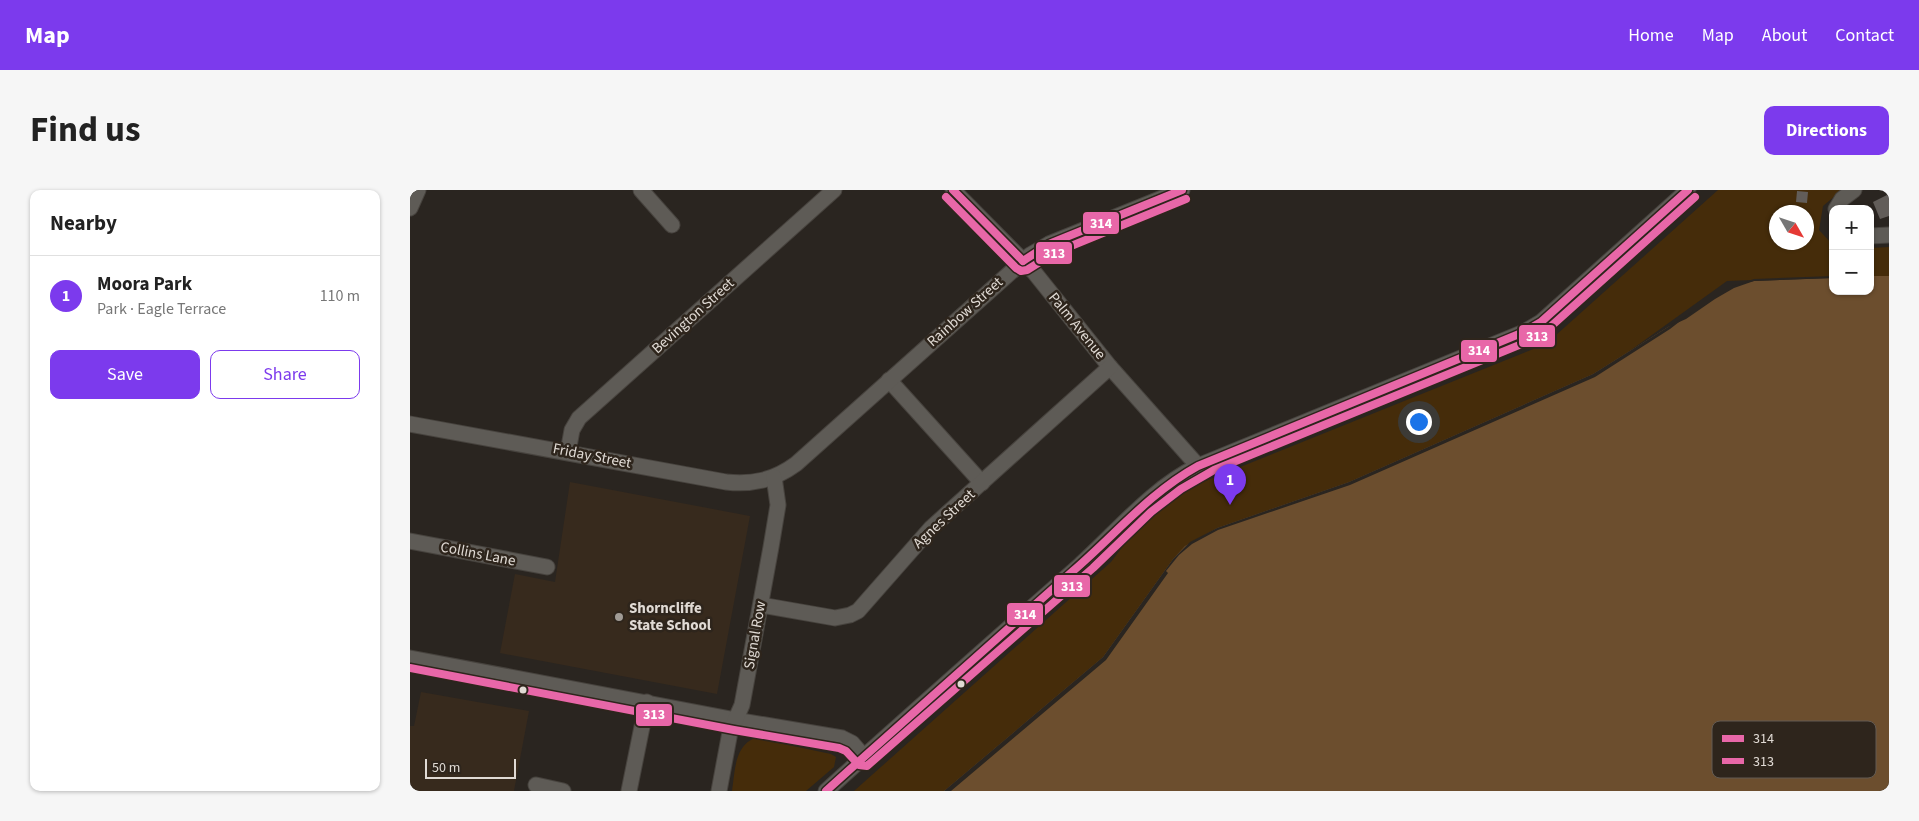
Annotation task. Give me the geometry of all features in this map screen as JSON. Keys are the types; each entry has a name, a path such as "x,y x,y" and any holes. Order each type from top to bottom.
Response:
{"street":[{"path":"410,208 418,190"},
{"path":"641,190 672,225"},
{"name":"Bevington Street","path":"568,452 572,430 579,418 834,190"},
{"name":"Palm Avenue","path":"953,190 1023,261 1110,367 1198,466"},
{"name":"Rainbow Street","path":"774,477 796,464 1023,261 1049,244 1182,190"},
{"path":"826,791 1104,544 1149,500 1174,480 1198,466 1524,332 1550,314 1688,190"},
{"path":"1838,205 1842,199 1854,190"},
{"path":"1874,236 1889,235"},
{"name":"Agnes Street","path":"761,605 835,618 850,615 858,610 917,542 1110,367"},
{"path":"889,380 982,483"},
{"name":"Friday Street","path":"410,424 732,482 759,482 774,477"},
{"name":"Signal Row","path":"719,791 730,732 742,706 761,605 778,505 774,477"},
{"name":"Collins Lane","path":"410,541 547,567"},
{"path":"410,658 736,720 842,738 852,743 864,757"},
{"path":"629,791 647,702"},
{"path":"536,785 563,791"}],"shaded area":[{"path":"1718,190 1842,190 1823,206 1819,230 1829,241 1829,277 1727,281 1592,378 1102,661 950,791 854,791 1111,562 1142,521 1183,490 1546,344"},
{"path":"1889,247 1889,276 1874,276 1874,248"},
{"path":"1874,276 1889,276 1889,791 944,791 1103,657 1173,559 1185,546 1217,528 1349,482 1593,374 1734,288 1754,281 1829,278 1829,295 1874,295"},
{"name":"Shorncliffe State School","path":"570,482 750,516 717,694 500,653 515,574 555,582"},
{"path":"421,692 529,711 514,791 410,791 410,726 414,726"},
{"path":"755,738 831,754 836,757 834,767 806,791 732,791 739,753 748,742"}],"pier":[{"path":"1829,276 1829,278 1754,281 1732,286 1754,279"},
{"path":"1692,312 1670,329 1595,377 1350,485 1218,530 1192,544 1179,555 1166,571 1168,573 1106,660 951,791 944,791 1103,657 1173,559 1190,542 1217,528 1349,482 1593,374"}],"building":[{"path":"1797,191 1808,192 1807,203 1796,202"},
{"path":"1889,194 1889,216 1880,219 1873,202"}],"transit line":[{"name":"314","path":"953,190 1023,261"},
{"name":"314","path":"1023,261 1049,244 1182,190"},
{"name":"314","path":"826,791 1133,515 1180,477 1198,466 1524,332 1541,322 1688,190"},
{"name":"313","path":"946,197 1021,271 1027,270 1054,253 1186,199"},
{"name":"313","path":"410,668 734,730 839,748 846,751 859,765 867,766 1093,568 1151,512 1181,489 1214,470 1529,341 1548,329 1695,197"}],"place":[{"name":"Moora Park","path":"1230,505"},
{"name":"Shorncliffe State School","path":"619,617"}]}
